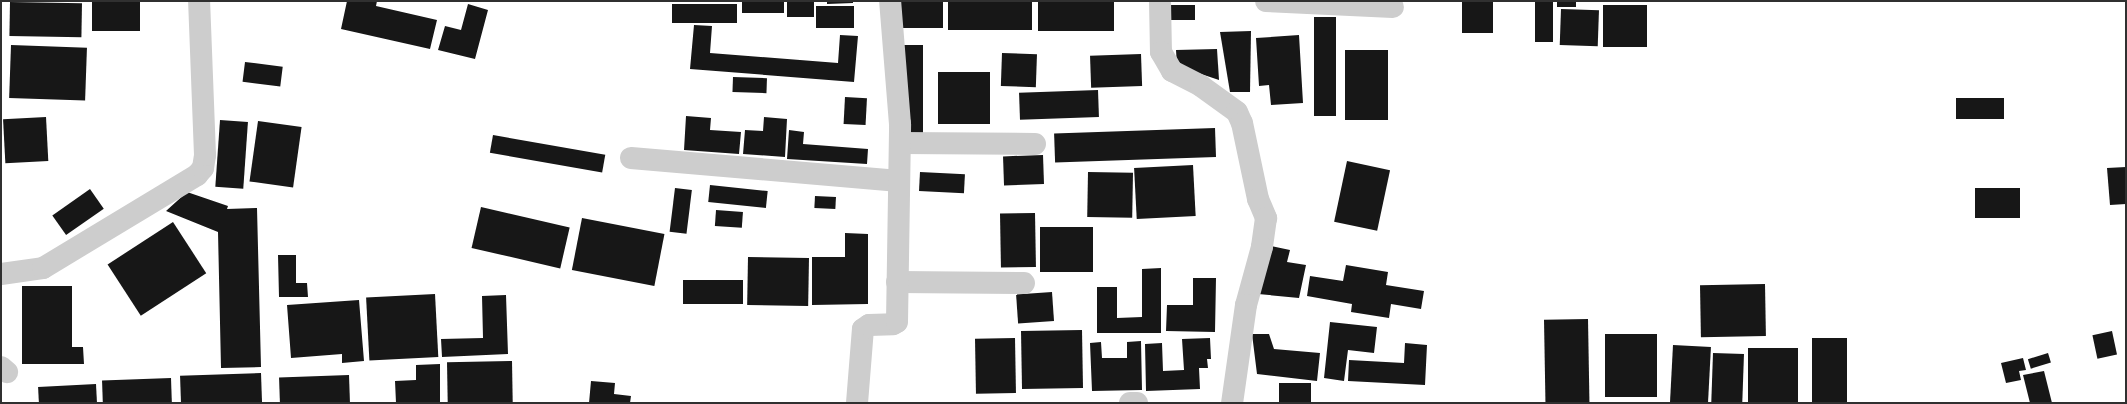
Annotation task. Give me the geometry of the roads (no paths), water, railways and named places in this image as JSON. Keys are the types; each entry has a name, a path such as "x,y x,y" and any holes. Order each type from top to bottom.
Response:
{"street":[{"path":"1,274 43,268 197,175 203,168 205,155 199,1"},
{"path":"857,403 863,329 869,325 893,324 897,322 900,143 890,1"},
{"path":"1160,1 1161,52 1172,71 1201,86 1237,112 1242,123 1258,199 1266,218 1262,247 1246,305 1232,403"},
{"path":"1266,1 1393,7"},
{"path":"900,143 1035,144"},
{"path":"631,158 899,181"},
{"path":"898,282 1024,283"},
{"path":"1130,403 1137,403"}]}
